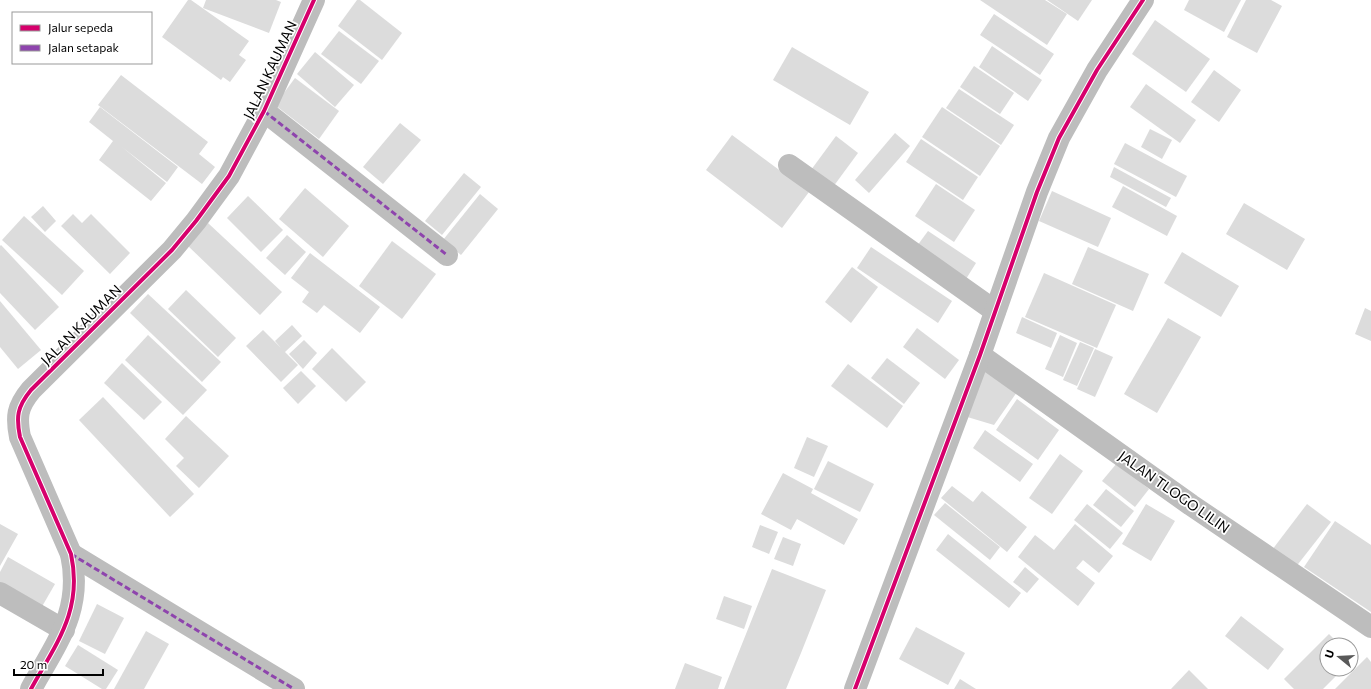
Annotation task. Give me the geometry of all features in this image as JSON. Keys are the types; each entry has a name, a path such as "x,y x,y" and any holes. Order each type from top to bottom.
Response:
{"street":[{"name":"JALAN KAUMAN","path":"31,689 64,630 72,609 75,570 72,554 20,437 18,411 23,400 31,390 172,250 196,221 229,176 264,111 314,0"},
{"path":"856,689 980,355 1037,192 1058,138 1097,70 1143,0"},
{"path":"264,111 448,255"},
{"path":"789,165 995,311"},
{"name":"JALAN TLOGO LILIN","path":"980,355 1190,505 1371,627"},
{"path":"72,554 294,689"},
{"path":"0,593 64,630"}],"building":[{"path":"188,0 191,0 249,41 239,55 246,60 230,82 223,77 221,80 162,37"},
{"path":"206,0 276,0 281,2 269,33 203,8"},
{"path":"357,0 360,0 402,33 382,60 338,26"},
{"path":"980,0 1045,0 1067,14 1047,45"},
{"path":"1047,0 1092,0 1078,21"},
{"path":"1189,0 1241,0 1224,32 1184,10"},
{"path":"1246,0 1271,0 1282,6 1257,53 1227,37"},
{"path":"994,14 1054,54 1040,75 980,35"},
{"path":"1155,20 1210,59 1186,92 1132,54"},
{"path":"339,31 379,61 361,84 321,54"},
{"path":"992,46 1042,80 1028,101 979,67"},
{"path":"792,47 869,92 850,125 773,80"},
{"path":"315,52 354,85 335,107 297,74"},
{"path":"974,66 1014,93 1000,114 960,87"},
{"path":"1214,70 1241,90 1219,122 1191,102"},
{"path":"121,75 208,142 199,154 215,167 202,184 98,105"},
{"path":"295,78 339,111 319,139 275,105"},
{"path":"1146,84 1196,120 1180,143 1130,107"},
{"path":"959,89 1014,125 1001,145 946,108"},
{"path":"100,107 178,167 167,182 122,147 166,183 151,201 99,160 113,141 89,122"},
{"path":"942,107 1000,146 980,176 922,137"},
{"path":"400,123 421,140 383,184 363,167"},
{"path":"1150,129 1172,140 1162,159 1141,147"},
{"path":"895,133 910,146 869,193 855,180"},
{"path":"732,135 809,192 782,228 706,170"},
{"path":"836,136 858,153 833,187 811,170"},
{"path":"921,139 978,177 963,200 906,162"},
{"path":"1125,143 1187,176 1176,197 1114,164"},
{"path":"1114,167 1171,198 1166,207 1110,177"},
{"path":"464,173 481,187 442,235 425,221"},
{"path":"936,184 975,210 954,242 915,216"},
{"path":"1123,186 1177,216 1167,236 1112,207"},
{"path":"305,188 349,226 323,257 279,219"},
{"path":"1052,191 1111,218 1098,247 1039,221"},
{"path":"480,194 498,209 461,255 443,240"},
{"path":"248,196 283,230 261,252 227,218"},
{"path":"1244,203 1305,239 1287,270 1226,234"},
{"path":"43,206 56,221 45,232 31,217"},
{"path":"73,214 82,223 91,214 130,253 110,274 61,226"},
{"path":"24,216 84,271 62,295 2,240"},
{"path":"208,223 282,292 260,315 187,245"},
{"path":"928,231 976,263 966,279 917,246"},
{"path":"287,235 306,252 285,275 266,258"},
{"path":"392,241 436,274 402,319 359,286"},
{"path":"1,245 59,307 35,330 0,293"},
{"path":"871,247 952,301 938,323 857,268"},
{"path":"1088,247 1149,274 1133,311 1072,284"},
{"path":"1182,252 1239,286 1221,317 1164,283"},
{"path":"310,253 380,307 360,333 324,305 317,313 302,302 309,292 291,278"},
{"path":"852,267 878,287 851,323 825,302"},
{"path":"1044,273 1116,305 1097,348 1025,317"},
{"path":"186,290 236,338 218,357 168,309"},
{"path":"148,294 221,362 202,382 130,313"},
{"path":"0,301 41,350 18,369 0,347"},
{"path":"1365,308 1371,311 1371,341 1355,334"},
{"path":"1022,317 1057,333 1051,348 1016,333"},
{"path":"1168,318 1201,337 1157,413 1124,394"},
{"path":"292,325 302,336 285,352 298,365 281,382 246,346 263,330 281,348 275,341"},
{"path":"917,328 959,360 945,379 903,347"},
{"path":"148,335 207,390 183,415 125,360"},
{"path":"1060,335 1077,343 1063,377 1045,369"},
{"path":"304,340 317,353 303,369 289,354"},
{"path":"1080,342 1094,348 1077,386 1063,380"},
{"path":"332,348 366,382 346,402 312,369"},
{"path":"1095,349 1113,357 1095,397 1077,389"},
{"path":"887,358 920,383 904,404 871,378"},
{"path":"122,363 162,402 144,420 104,383"},
{"path":"848,364 903,406 887,428 831,386"},
{"path":"982,369 1017,392 994,425 964,416"},
{"path":"301,371 316,386 298,404 283,388"},
{"path":"103,397 194,494 170,517 79,420"},
{"path":"1017,399 1059,430 1038,460 996,430"},
{"path":"186,416 229,456 199,488 176,466 184,458 165,439"},
{"path":"985,430 1033,464 1020,482 973,448"},
{"path":"807,437 828,446 814,477 794,468"},
{"path":"1060,454 1083,471 1052,514 1029,498"},
{"path":"828,461 874,484 860,512 814,489"},
{"path":"1117,463 1149,489 1135,507 1102,481"},
{"path":"783,473 813,489 811,493 858,519 844,545 797,519 791,530 761,514"},
{"path":"952,486 973,502 982,491 1027,527 1007,552 941,498"},
{"path":"1106,489 1134,511 1121,527 1093,505"},
{"path":"945,503 1000,547 990,560 934,515"},
{"path":"1087,504 1123,533 1110,549 1074,520"},
{"path":"1146,504 1175,521 1151,561 1122,544"},
{"path":"1307,504 1331,522 1295,568 1272,550"},
{"path":"1335,521 1371,545 1371,612 1304,567"},
{"path":"0,524 18,534 0,566"},
{"path":"1075,524 1113,556 1099,573 1083,560 1076,568 1095,583 1078,606 1018,557 1035,535 1054,550"},
{"path":"760,525 778,532 769,554 752,547"},
{"path":"948,534 1021,593 1009,608 936,550"},
{"path":"783,537 801,544 793,566 774,559"},
{"path":"8,557 55,584 40,610 0,587 0,572"},
{"path":"1025,567 1039,579 1027,593 1013,582"},
{"path":"772,569 826,590 801,653 786,689 724,689"},
{"path":"724,596 752,606 744,629 716,619"},
{"path":"97,604 124,618 105,654 79,641"},
{"path":"1241,616 1284,649 1268,670 1225,636"},
{"path":"916,627 965,653 948,685 899,659"},
{"path":"146,631 169,644 144,689 114,689"},
{"path":"1319,644 1319,677 1335,677 1323,689 1294,689 1284,679"},
{"path":"78,645 118,670 106,689 102,689 65,666"},
{"path":"1367,657 1371,662 1371,689 1335,689 1347,677 1359,677 1359,665"},
{"path":"685,663 722,677 718,689 675,689"},
{"path":"1189,670 1208,689 1171,689"},
{"path":"960,679 976,689 954,689"}],"marked path":[{"path":"264,111 447,255"},
{"path":"71,554 294,689"}],"cycle path":[{"path":"31,689 50,656 65,625 70,609 74,574 71,554 20,437 18,424 20,407 31,390 172,250 196,221 229,176 264,111 314,0"},
{"path":"855,689 980,355 1037,192 1059,138 1097,70 1143,0"}]}
